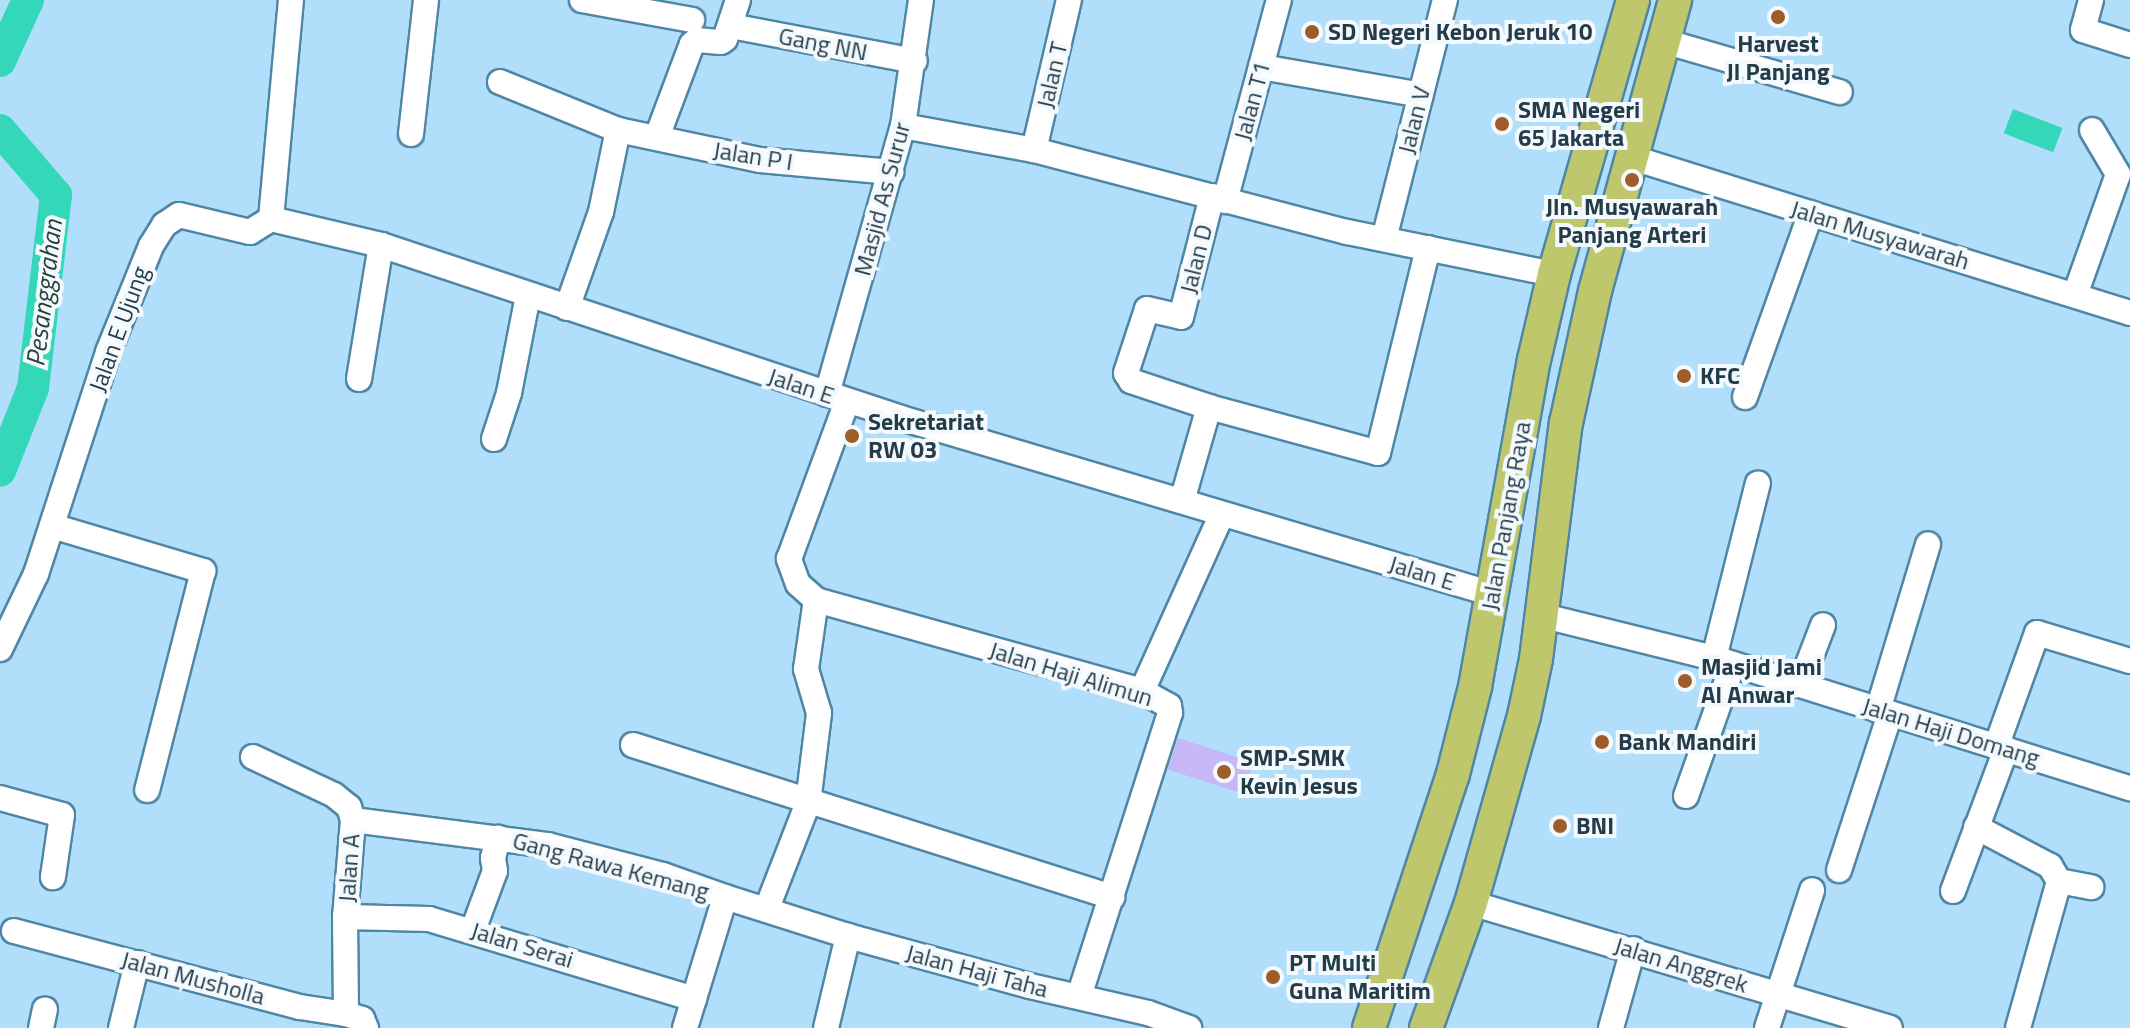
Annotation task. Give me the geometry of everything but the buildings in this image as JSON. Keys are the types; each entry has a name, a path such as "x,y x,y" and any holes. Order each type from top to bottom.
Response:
{"main road":[{"name":"Jalan Panjang Raya","path":"1369,1028 1453,774 1493,594 1520,436 1554,274 1633,0"},
{"name":"Jalan Panjang Raya","path":"1426,1028 1471,903 1504,793 1536,659 1566,423 1595,291 1675,0"},
{"path":"1453,774 1504,793"}],"street":[{"path":"262,225 291,0"},
{"path":"411,134 426,0"},
{"path":"582,0 692,20"},
{"path":"657,137 694,41 721,42 731,26 738,0"},
{"name":"Masjid As Surur","path":"816,600 798,584 789,559 837,397 903,126 915,61 921,0"},
{"name":"Jalan T","path":"1034,150 1069,0"},
{"name":"Jalan T1","path":"1218,199 1261,67 1279,0"},
{"name":"Jalan V","path":"1384,239 1445,0"},
{"path":"2091,0 2083,30 2130,45"},
{"name":"Gang NN","path":"731,26 915,61"},
{"path":"1664,41 1840,92"},
{"path":"1261,67 1421,95"},
{"name":"Jalan P I","path":"500,82 618,130 760,160 891,172"},
{"name":"Jalan D","path":"903,126 1034,150 1384,239 1554,274"},
{"path":"567,308 601,212 618,130"},
{"path":"2075,295 2118,174 2092,130"},
{"name":"Jalan Musyawarah","path":"1630,157 2130,313"},
{"name":"Jalan D","path":"1209,407 1126,377 1147,309 1181,317 1218,199"},
{"path":"1745,397 1811,213"},
{"name":"Jalan E Ujung","path":"0,649 36,574 108,352 151,246 164,225 172,218 186,214 262,225"},
{"name":"Jalan E","path":"262,225 381,245 837,397 1493,594"},
{"path":"359,379 381,245"},
{"path":"1182,501 1209,407 1378,453 1428,248"},
{"path":"494,439 509,393 528,295"},
{"path":"1686,796 1723,661 1758,483"},
{"path":"1142,691 1222,514"},
{"path":"52,526 203,571 147,790"},
{"path":"1839,870 1928,544"},
{"path":"767,908 808,803 819,713 806,669 816,600"},
{"name":"Jalan Haji Alimun","path":"816,600 1142,691 1167,704 1171,711 1079,997"},
{"name":"Jalan Haji Domang","path":"1540,615 1723,661 2130,788"},
{"path":"1800,685 1823,625"},
{"path":"1953,891 2037,633 2130,661"},
{"path":"633,745 1112,897"},
{"path":"253,757 334,795 349,807 353,820"},
{"path":"0,798 62,815 53,877"},
{"name":"Jalan A","path":"356,1021 345,917 353,820 498,838"},
{"path":"1976,827 2050,866 2059,881 2018,1028"},
{"path":"473,930 495,871 493,858 498,838"},
{"name":"Gang Rawa Kemang","path":"498,838 548,845 663,875 767,908"},
{"path":"2059,881 2091,887"},
{"path":"1767,1028 1812,890"},
{"path":"685,1028 725,897"},
{"name":"Jalan Anggrek","path":"1471,903 1890,1028"},
{"name":"Jalan Haji Taha","path":"767,908 848,936 1079,997 1130,1019 1189,1028"},
{"name":"Jalan Serai","path":"345,917 429,919 694,999"},
{"name":"Jalan Musholla","path":"14,931 356,1021"},
{"path":"826,1028 848,936"},
{"path":"1611,1028 1633,949"},
{"path":"121,1028 137,963"}],"shaded area":[{"path":"2013,109 2062,128 2053,152 2004,133"},
{"path":"1178,738 1253,762 1243,794 1168,769"}],"waterway":[{"name":"Pesanggrahan","path":"0,61 28,0"},
{"name":"Pesanggrahan","path":"0,130 56,195 33,388 0,471"}],"place":[{"name":"Harvest Jl Panjang","path":"1778,17"},
{"name":"SD Negeri Kebon Jeruk 10","path":"1312,32"},
{"name":"SMA Negeri 65 Jakarta","path":"1502,124"},
{"name":"Jln. Musyawarah Panjang Arteri","path":"1632,180"},
{"name":"KFC","path":"1684,376"},
{"name":"Sekretariat RW 03","path":"852,436"},
{"name":"Masjid Jami Al Anwar","path":"1685,681"},
{"name":"Bank Mandiri","path":"1602,742"},
{"name":"SMP-SMK Kevin Jesus","path":"1224,772"},
{"name":"BNI","path":"1560,826"},
{"name":"PT Multi Guna Maritim","path":"1273,977"}]}
